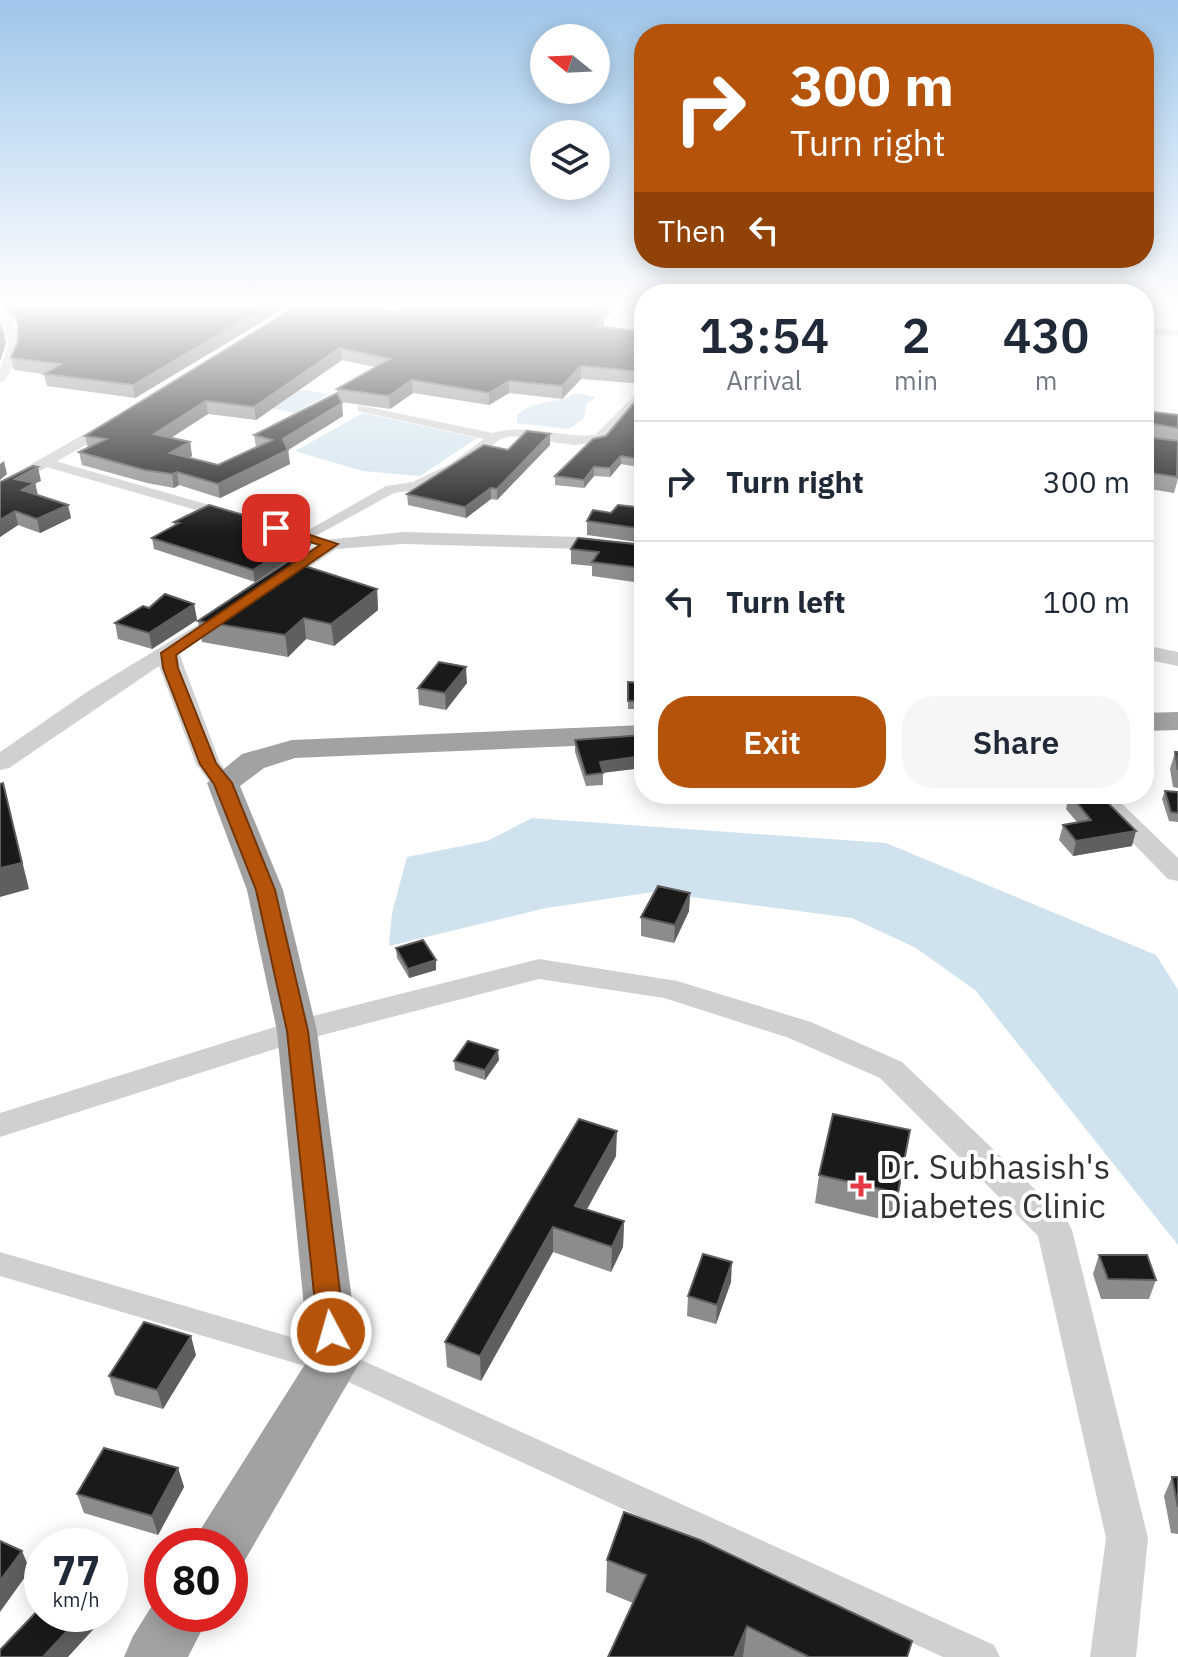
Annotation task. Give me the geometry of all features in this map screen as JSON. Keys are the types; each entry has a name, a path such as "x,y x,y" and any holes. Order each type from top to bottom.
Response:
{"highway":[{"path":"1154,722 1178,721"},
{"path":"233,1528 335,1362 297,1031 265,890 223,783 253,761 292,749 634,734"},
{"path":"154,1657 170,1632"}],"street":[{"path":"634,401 599,439 574,441 509,432 494,437 464,461 432,479 416,486 391,489 297,534 331,544 404,538 581,543 634,550"},
{"path":"362,408 494,437"},
{"path":"0,489 126,415"},
{"path":"48,463 244,519"},
{"path":"0,763 98,695 168,653 331,544"},
{"path":"168,653 208,764 223,783"},
{"path":"1154,654 1178,659"},
{"path":"1108,804 1178,873"},
{"path":"0,1125 297,1031 539,969 666,988 800,1030 891,1070 1054,1230 1127,1538 1113,1657"},
{"path":"0,1264 335,1362 982,1657"}],"water":[{"path":"273,385 329,394 295,413 245,403"},
{"path":"575,393 596,397 587,404 584,418 569,429 517,423 517,415 524,410"},
{"path":"363,413 477,438 420,476 363,471 295,451"},
{"path":"532,818 886,843 1156,955 1178,990 1178,1245 975,990 916,948 852,918 653,892 546,908 389,946 392,913 407,857 487,841"}],"building":[{"path":"87,379 143,379 133,385"},
{"path":"177,379 294,379 254,407 206,401 154,434 190,442 170,453 218,465 272,440 254,435 337,393 342,403 283,439 288,450 218,484 177,472 144,470 79,452 106,439 85,436"},
{"path":"354,379 568,379 562,386 509,381 489,393 412,380 389,396 337,389"},
{"path":"634,403 634,458 621,456 610,468 594,467 584,480 555,476 593,439 606,436"},
{"path":"1154,412 1178,415 1178,428 1154,424"},
{"path":"527,431 550,434 497,489 491,488 465,507 407,494 484,445 508,450"},
{"path":"1154,438 1178,441 1177,477 1154,474"},
{"path":"33,466 38,467 15,479 35,483 22,490 68,505 37,519 15,511 0,520 0,482"},
{"path":"209,505 309,534 253,570 152,538 179,523 174,522"},
{"path":"618,505 634,507 634,528 587,521 593,510 611,513"},
{"path":"578,538 634,544 634,567 592,562 599,552 571,549"},
{"path":"289,561 377,589 331,624 304,618 285,635 198,621"},
{"path":"165,594 194,604 149,633 115,623 143,606 149,608"},
{"path":"439,662 466,667 445,693 418,688"},
{"path":"628,682 634,682 634,701 628,701"},
{"path":"634,736 634,757 600,762 603,773 586,775 575,740"},
{"path":"3,783 22,863 0,868 0,784"},
{"path":"1165,791 1178,792 1178,813 1171,812"},
{"path":"1078,804 1109,804 1136,831 1076,841 1063,825 1091,820"},
{"path":"658,886 690,893 675,925 641,917"},
{"path":"423,940 436,960 408,969 396,948"},
{"path":"468,1041 498,1050 485,1070 454,1061"},
{"path":"833,1114 910,1130 898,1193 819,1175"},
{"path":"579,1119 617,1131 575,1206 624,1221 612,1247 553,1227 480,1356 445,1342"},
{"path":"703,1254 732,1262 717,1305 688,1296"},
{"path":"1099,1255 1147,1255 1156,1280 1108,1279"},
{"path":"144,1322 191,1336 157,1390 109,1376"},
{"path":"104,1448 178,1468 152,1516 77,1494"},
{"path":"1172,1477 1178,1477 1178,1507"},
{"path":"624,1512 700,1540 912,1641 907,1657 809,1657 747,1626 734,1657 608,1657 646,1575 607,1560"},
{"path":"0,1541 22,1551 0,1581"},
{"path":"24,1625 24,1632 66,1632 43,1657 0,1657 0,1650"}],"place":[{"name":"Dr. Subhasish's Diabetes Clinic","path":"861,1186"}],"route":[{"path":"276,528 331,544 168,653 208,764 223,783 265,890 297,1031 331,1332"}]}
